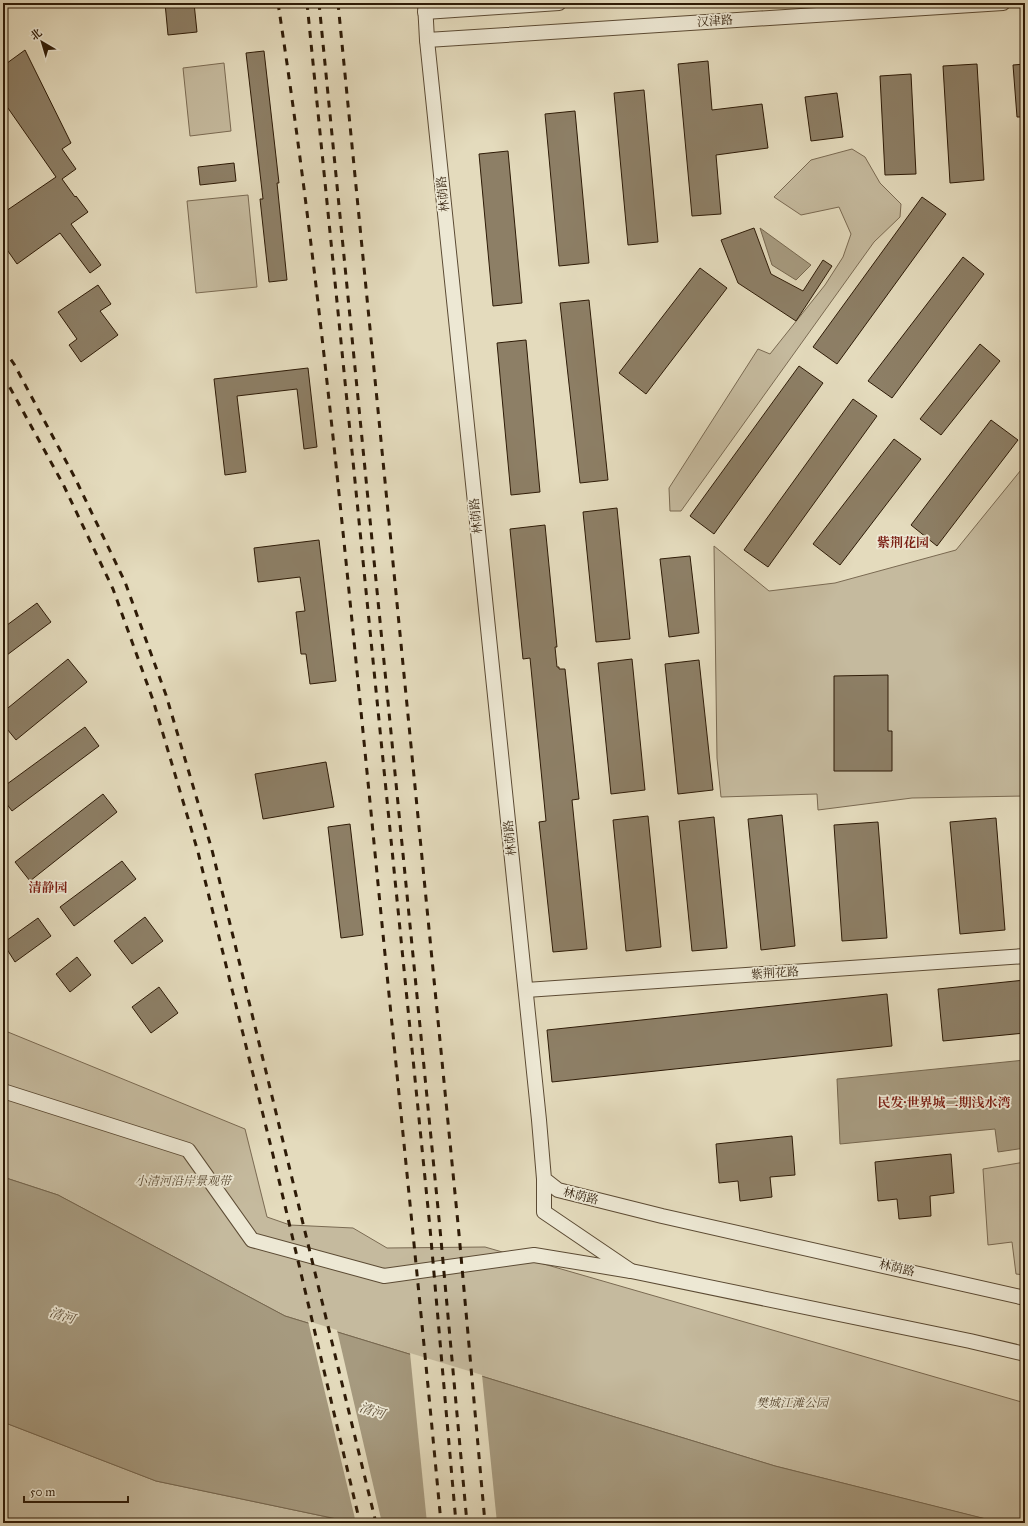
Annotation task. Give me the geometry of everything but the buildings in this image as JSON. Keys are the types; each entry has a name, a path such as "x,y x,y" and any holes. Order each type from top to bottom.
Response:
{"street":[{"path":"425,7 558,3"},
{"name":"汉津路","path":"427,40 1003,3"},
{"name":"林荫路","path":"425,7 427,40 526,990 544,1179 558,1190 662,1216 1025,1298"},
{"name":"紫荆花路","path":"526,990 1025,956"},
{"path":"3,1092 188,1150 252,1240 384,1276 534,1255 631,1271 970,1341 1025,1354"},
{"path":"544,1179 544,1212 631,1271"}],"green space":[{"path":"224,63 231,131 190,136 183,68"},
{"path":"852,149 865,157 880,183 901,204 900,217 874,242 681,511 670,511 669,488 758,349 770,354 825,285 843,257 851,234 839,207 801,215 774,197 811,160"},
{"path":"248,195 257,287 196,293 187,201"},
{"path":"1025,465 1025,796 912,798 818,810 817,794 721,797 717,758 714,546 769,591 835,583 956,550"},
{"name":"樊城江滩公园","path":"3,1030 245,1129 267,1217 290,1225 353,1228 387,1248 485,1247 1025,1403 1025,1523 1001,1523 775,1466 285,1316 58,1195 3,1177"},
{"path":"1025,1162 1025,1275 1016,1274 1012,1242 988,1245 983,1169"},
{"path":"3,1422 156,1481 356,1523 3,1523"}],"water":[{"path":"760,228 811,265 796,280 772,265"},
{"path":"1025,1060 1025,1148 998,1152 995,1129 840,1144 837,1079"},
{"name":"清河","path":"3,1177 58,1195 285,1316 775,1466 1002,1523 356,1523 156,1481 3,1422"}],"pier":[{"path":"308,1321 337,1330 382,1523 356,1523"},
{"path":"410,1353 482,1375 497,1523 427,1523"}],"railway":[{"path":"278,3 306,204 330,407 441,1523"},
{"path":"307,3 430,1228 456,1523"},
{"path":"319,3 440,1229 467,1523"},
{"path":"338,3 459,1234 485,1523"},
{"path":"3,348 14,364 75,478 125,582 166,695 212,850 376,1523"},
{"path":"3,375 63,484 113,589 153,700 198,852 273,1155 360,1523"}],"district":[{"name":"紫荆花园","path":"903,543"},
{"name":"清静园","path":"48,888"},
{"name":"民发·世界城二期浅水湾","path":"944,1103"}],"park label":[{"name":"小清河沿岸景观带","path":"183,1181"}]}
